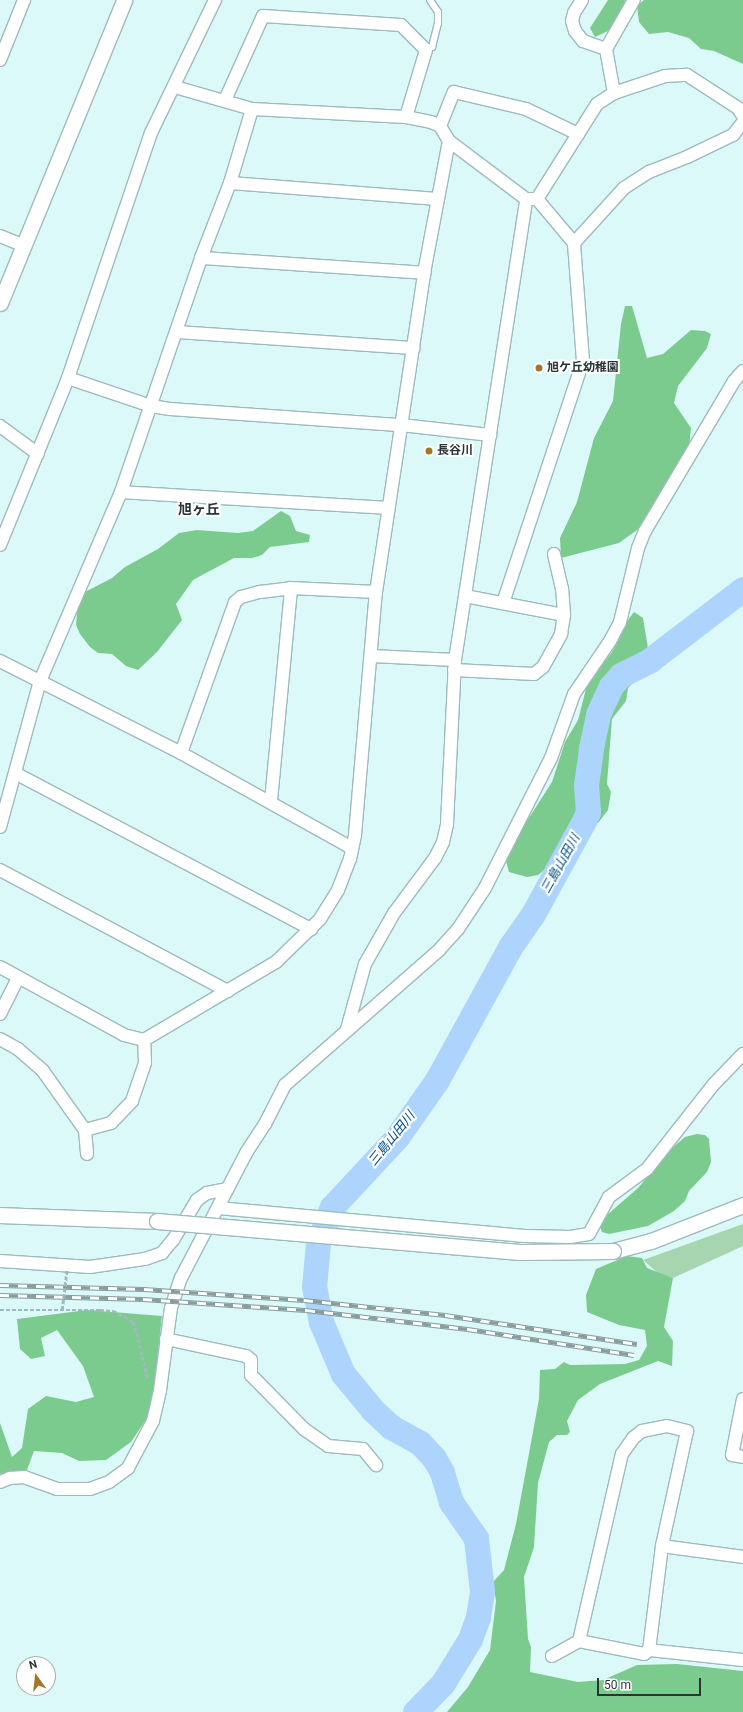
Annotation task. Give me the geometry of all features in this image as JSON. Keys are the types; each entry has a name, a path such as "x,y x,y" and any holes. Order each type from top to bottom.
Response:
{"street":[{"path":"0,60 24,0"},
{"path":"0,303 25,246 124,0"},
{"path":"0,545 68,378 151,133 175,87 215,0"},
{"path":"582,0 574,13 572,21 575,31 583,41 606,49"},
{"path":"614,93 606,49 634,0"},
{"path":"225,100 263,16 401,25 426,50 406,117"},
{"path":"347,1029 364,964 394,913 435,858 443,842 447,824 455,665 490,435 531,199 578,134 597,104 614,93 665,76 687,75 738,108 743,116"},
{"path":"175,87 225,100 252,109 406,117 425,120 440,126 449,141 531,199 574,244 583,361 503,603"},
{"path":"440,126 454,92 526,109 578,134"},
{"path":"0,827 40,681 120,492 151,406 200,258 230,183 252,109"},
{"path":"574,244 624,188 649,172 687,158 733,134 743,122"},
{"path":"0,968 124,1035 144,1040 276,962 311,929 338,890 352,848 376,592 424,273 449,141"},
{"path":"230,183 437,199"},
{"path":"0,236 25,246"},
{"path":"200,258 424,273"},
{"path":"176,332 413,348"},
{"path":"0,1482 10,1478 24,1477 57,1489 73,1491 90,1489 109,1482 128,1468 141,1448 153,1421 160,1388 171,1308 181,1278 285,1085 347,1029 439,950 458,929 485,888 541,779 574,694 610,641 620,622 638,548 645,531 734,381 743,371"},
{"path":"68,378 151,406 401,425 490,435"},
{"path":"0,426 38,454"},
{"path":"120,492 388,508"},
{"path":"371,656 534,674 539,672 556,648 562,634 564,615 562,589 554,554"},
{"path":"181,753 235,602 241,597 260,592 291,588 376,592"},
{"path":"271,801 291,588"},
{"path":"465,596 564,615"},
{"path":"0,661 181,753 271,801 352,848"},
{"path":"15,773 311,929"},
{"path":"0,870 228,991"},
{"path":"0,1014 18,978"},
{"path":"0,1039 18,1049 43,1071 85,1130 87,1154"},
{"path":"85,1130 111,1123 132,1101 146,1063 144,1040"},
{"path":"218,1208 525,1236 570,1237 589,1234 609,1197 647,1169 714,1084 743,1054"},
{"path":"0,1261 90,1267 145,1259 162,1252 173,1240 197,1200 207,1192 228,1189"},
{"path":"0,1215 157,1221 520,1252 613,1250 658,1238 743,1205"},
{"path":"166,1339 246,1356 251,1360 251,1376 304,1429 328,1446 363,1449 376,1465"},
{"path":"743,1399 732,1455 743,1457"},
{"path":"552,1656 579,1641 644,1654 649,1650 662,1546 687,1431 667,1426 642,1431 633,1438 622,1454 579,1641"},
{"path":"662,1546 743,1557"},
{"path":"649,1650 743,1660"}],"lane":[{"path":"426,50 432,47 438,23 438,12 430,0"}],"path":[{"path":"62,1310 67,1268"},
{"path":"0,1310 113,1311 133,1322 148,1381 160,1388"}],"green space":[{"path":"608,0 625,0 622,11 608,31 595,37 590,28"},
{"path":"644,0 743,0 743,64 714,51 701,49 689,38 668,32 649,34 639,22 637,6"},
{"path":"625,306 632,306 647,358 663,354 691,330 705,331 711,334 707,348 678,386 674,403 691,428 688,458 665,497 637,530 619,543 561,558 560,538 577,502 594,438 613,401 621,324"},
{"path":"281,511 290,516 296,531 310,535 309,542 270,547 262,555 252,558 234,558 193,580 176,604 182,620 157,652 138,670 126,666 112,654 98,653 90,647 80,634 76,625 78,602 85,592 112,578 125,567 158,549 179,533 197,530 238,533 253,531"},
{"path":"634,612 643,618 649,654 645,670 628,688 626,701 612,719 607,784 611,792 608,810 598,823 564,837 561,845 560,858 538,875 527,877 509,872 506,861 509,849 552,782 565,742 578,720 587,685 612,652 619,640 622,628"},
{"path":"697,1134 705,1135 709,1139 711,1162 707,1172 689,1191 685,1201 674,1211 648,1226 609,1234 602,1232 600,1227 607,1215 638,1188 671,1149 685,1137"},
{"path":"743,1224 743,1246 673,1278 658,1273 643,1260"},
{"path":"627,1256 642,1258 647,1268 673,1278 664,1327 673,1341 672,1366 658,1361 600,1384 578,1400 567,1421 570,1432 567,1435 557,1435 549,1442 538,1483 534,1547 524,1577 528,1639 531,1647 530,1672 578,1682 603,1680 637,1665 677,1664 743,1671 743,1712 447,1712 468,1687 490,1650 496,1601 493,1582 504,1570 516,1524 539,1399 540,1370 555,1369 564,1362 570,1365 625,1364 639,1360 647,1346 645,1330 619,1325 587,1312 586,1295 596,1269"},
{"path":"87,1310 162,1316 151,1412 131,1442 106,1460 79,1461 62,1453 34,1451 27,1470 0,1474 0,1423 12,1457 22,1448 28,1409 46,1396 76,1402 94,1397 83,1366 57,1330 41,1338 45,1356 31,1359 20,1349 17,1319"}],"waterway":[{"name":"三島山田川","path":"415,1712 443,1683 470,1639 478,1617 482,1591 476,1538 451,1502 442,1472 434,1458 420,1443 391,1427 372,1409 343,1374 321,1322 314,1287 318,1243 332,1207 397,1137 437,1080 510,947 533,914 584,821 588,812 586,785 591,748 598,714 611,686 621,675 650,660 743,589"}],"railway":[{"path":"0,1285 144,1289 304,1300 445,1315 637,1344"},
{"path":"0,1295 143,1299 306,1310 468,1329 634,1355"}],"place":[{"name":"旭ケ丘幼稚園","path":"539,368"},
{"name":"長谷川","path":"429,451"}],"district":[{"name":"旭ヶ丘","path":"199,509"}]}
